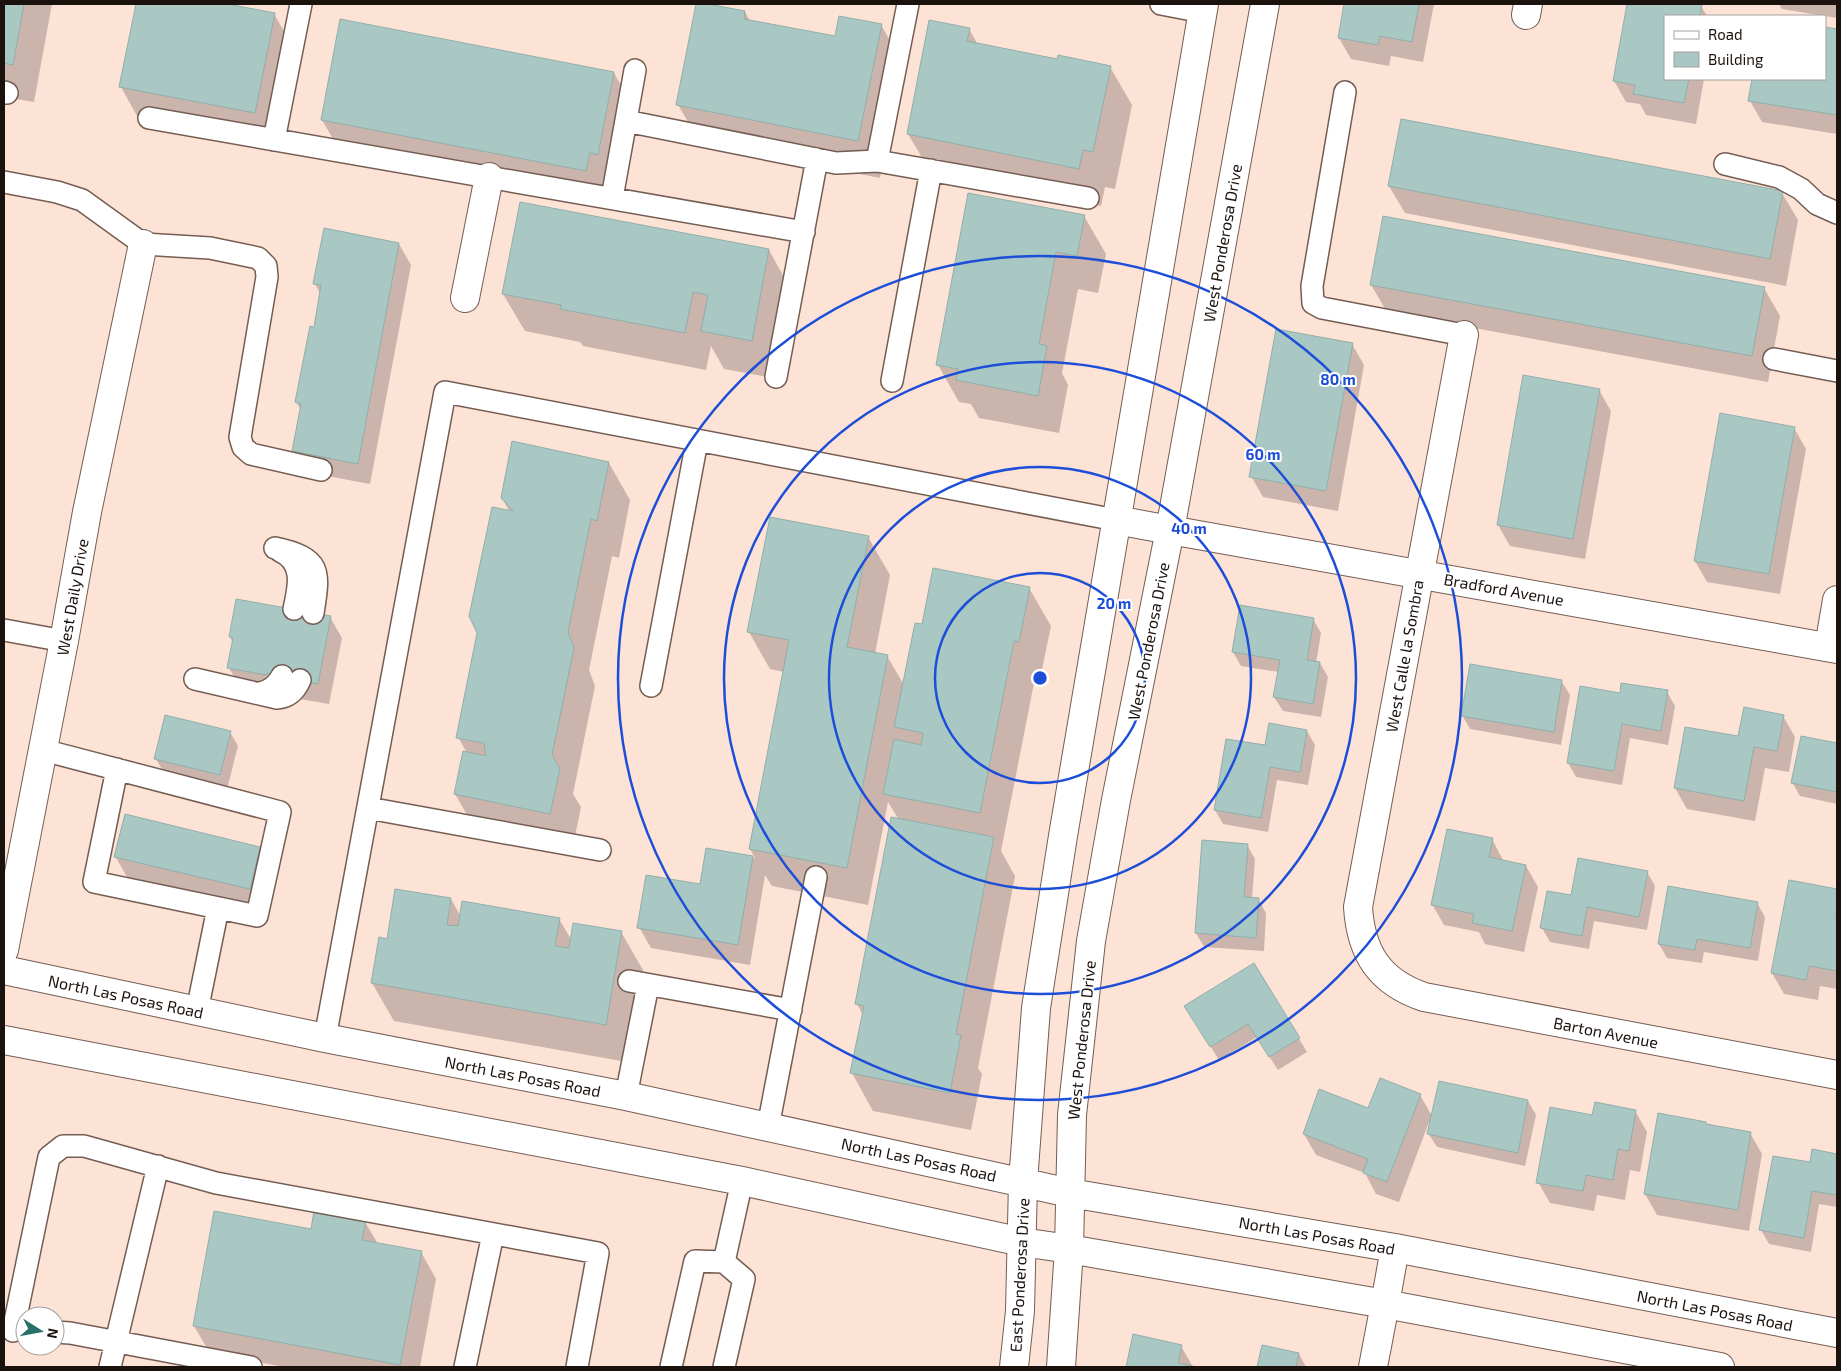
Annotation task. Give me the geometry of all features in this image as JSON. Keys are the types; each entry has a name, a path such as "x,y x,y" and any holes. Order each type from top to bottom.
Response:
{"main road":[{"name":"West Ponderosa Drive","path":"1070,1193 1072,1115 1091,941 1116,800 1170,530 1266,4"},
{"path":"1024,1182 1038,998 1050,915 1203,8"},
{"path":"465,298 489,177"},
{"name":"West Daily Drive","path":"4,950 87,512 143,244"},
{"name":"West Calle la Sombra","path":"1382,972 1371,959 1364,943 1359,926 1358,907 1418,574 1464,335"},
{"name":"Bradford Avenue","path":"1116,520 1833,648"},
{"path":"1833,648 1837,600"},
{"name":"North Las Posas Road","path":"4,970 325,1038 626,1096 1070,1193 1395,1248 1837,1333"},
{"name":"Barton Avenue","path":"1382,972 1394,983 1424,998 1837,1075"},
{"path":"4,1040 742,1181 1022,1242 1385,1304 1720,1367"},
{"name":"East Ponderosa Drive","path":"1014,1367 1020,1311 1024,1182"},
{"path":"1061,1367 1070,1249 1070,1193"},
{"path":"1373,1367 1395,1248"}],"lane":[{"path":"274,140 301,4"},
{"path":"877,161 908,4"},
{"path":"1161,4 1203,8"},
{"path":"612,198 635,70"},
{"path":"1345,92 1312,286 1313,303 1322,308 1464,335"},
{"path":"149,118 804,232"},
{"path":"626,121 836,163 877,161 1088,198"},
{"path":"776,377 817,159"},
{"path":"1725,164 1779,177 1801,189 1817,204 1837,213"},
{"path":"892,381 931,170"},
{"path":"4,182 57,192 82,200 143,244 210,248 258,258 266,266 267,277 240,437 243,447 250,454 321,470"},
{"path":"1774,359 1837,371"},
{"path":"325,1038 445,392 1116,520"},
{"path":"651,686 697,441"},
{"path":"275,548 283,552 296,565 304,611"},
{"path":"4,630 64,641"},
{"path":"195,679 277,698 284,697 296,688 291,678"},
{"path":"43,750 280,812 257,916 94,882 117,770"},
{"path":"368,808 600,850"},
{"path":"768,1127 816,877"},
{"path":"197,1011 218,908"},
{"path":"626,1096 639,983 791,1010"},
{"path":"14,1331 48,1156 63,1146 84,1146 216,1183 598,1252 577,1367"},
{"path":"110,1367 158,1166"},
{"path":"724,1262 742,1181"},
{"path":"465,1367 493,1234"},
{"path":"671,1367 695,1261 724,1262 744,1279 724,1367"},
{"path":"65,1333 251,1367"}],"building":[{"path":"4,4 24,4 13,65 4,63"},
{"path":"136,4 227,4 275,13 255,113 119,87"},
{"path":"696,4 708,4 745,11 744,19 835,36 839,16 882,24 858,141 676,105"},
{"path":"1344,4 1419,4 1412,42 1380,36 1378,45 1338,38"},
{"path":"1627,4 1702,4 1700,15 1664,15 1664,80 1689,80 1684,103 1633,94 1635,85 1613,81"},
{"path":"340,19 614,72 598,155 590,153 586,171 321,120"},
{"path":"929,20 970,28 967,41 1057,59 1058,55 1111,66 1093,152 1083,150 1079,169 907,134"},
{"path":"1826,27 1837,29 1837,115 1748,101 1752,80 1826,80"},
{"path":"1401,119 1783,191 1770,259 1388,186"},
{"path":"968,193 1085,215 1077,256 1056,252 1039,344 1047,346 1038,396 956,380 958,369 936,365"},
{"path":"520,202 769,249 752,341 701,331 708,295 693,292 685,333 560,309 561,305 502,294"},
{"path":"1383,216 1765,287 1752,356 1370,285"},
{"path":"324,228 399,243 358,464 292,451 301,404 295,402 310,326 314,327 321,285 313,284"},
{"path":"1276,329 1353,343 1326,491 1249,477"},
{"path":"1523,375 1600,389 1573,539 1497,525"},
{"path":"1720,413 1795,427 1769,574 1694,561"},
{"path":"512,441 609,462 597,521 591,519 568,632 574,648 552,755 560,769 550,814 454,794 463,751 486,756 484,743 456,738 477,633 469,616 492,507 513,511 501,498"},
{"path":"770,517 869,536 847,647 888,655 847,868 749,849 789,640 747,632"},
{"path":"933,568 1030,587 1019,642 1014,641 980,813 883,794 894,739 921,745 923,733 894,727 915,623 922,624"},
{"path":"236,599 331,616 318,684 267,673 267,675 227,668 233,638 229,637"},
{"path":"1240,605 1314,618 1307,660 1320,662 1313,704 1273,697 1280,660 1232,652"},
{"path":"1470,664 1562,680 1554,732 1461,716"},
{"path":"1621,683 1668,690 1661,731 1622,724 1614,771 1567,763 1580,686 1620,693"},
{"path":"1744,707 1784,715 1777,751 1754,747 1744,801 1674,788 1685,727 1738,736"},
{"path":"165,715 231,731 220,775 154,759"},
{"path":"1269,723 1307,730 1300,772 1270,767 1261,818 1214,810 1226,739 1265,745"},
{"path":"1801,736 1837,743 1837,792 1791,783"},
{"path":"125,814 260,847 250,889 114,857"},
{"path":"891,817 994,837 956,1034 961,1035 950,1093 850,1073 864,1006 855,1004"},
{"path":"1447,829 1493,838 1489,857 1526,865 1512,931 1472,923 1474,914 1431,905"},
{"path":"1202,840 1248,844 1244,897 1259,898 1256,938 1195,933"},
{"path":"706,848 753,856 738,945 637,928 646,875 700,884"},
{"path":"1578,858 1648,871 1639,917 1587,907 1582,936 1540,928 1547,891 1571,895"},
{"path":"1789,880 1837,889 1837,971 1809,966 1806,980 1771,973"},
{"path":"1668,886 1758,902 1750,948 1697,939 1695,950 1658,944"},
{"path":"395,889 451,898 447,925 458,926 462,901 560,918 555,946 569,948 573,923 622,931 606,1025 371,983 379,937 387,939"},
{"path":"1254,963 1300,1038 1269,1057 1248,1024 1210,1047 1184,1006"},
{"path":"1380,1078 1421,1094 1387,1182 1363,1173 1368,1159 1303,1134 1319,1089 1368,1108"},
{"path":"1439,1081 1528,1100 1518,1153 1427,1134"},
{"path":"1595,1102 1636,1110 1629,1151 1618,1149 1613,1180 1586,1175 1583,1191 1536,1183 1550,1107 1592,1115"},
{"path":"1658,1113 1751,1132 1738,1210 1644,1194"},
{"path":"1812,1149 1837,1154 1837,1195 1812,1191 1804,1238 1759,1230 1773,1156 1810,1162"},
{"path":"214,1211 311,1229 314,1211 366,1221 362,1240 422,1251 400,1365 193,1326"},
{"path":"1133,1334 1182,1345 1178,1363 1197,1367 1126,1367"},
{"path":"1262,1345 1299,1353 1296,1367 1257,1367"}]}
